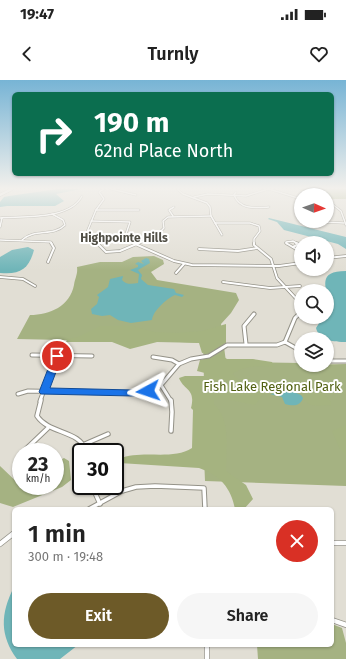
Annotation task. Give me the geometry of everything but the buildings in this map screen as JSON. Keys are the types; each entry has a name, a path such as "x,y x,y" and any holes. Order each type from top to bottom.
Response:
{"street":[{"path":"0,227 1,218 26,216"},
{"path":"22,240 27,235 32,233 53,232 64,227 64,220 56,216"},
{"path":"93,216 87,232 104,251 120,252 160,232 164,228 164,220 173,216"},
{"path":"211,216 222,235"},
{"path":"91,221 130,222 126,234 129,239 136,244 184,264 273,266 294,264"},
{"path":"215,223 253,223 260,227 260,231 254,241 257,248 269,257 277,278 294,297"},
{"path":"334,223 345,224"},
{"path":"0,240 51,242 54,248 48,262"},
{"path":"292,240 299,244 293,247 286,242 292,240"},
{"path":"199,249 233,251 257,248"},
{"path":"334,257 346,256"},
{"path":"176,273 184,264"},
{"path":"0,277 23,279 35,286"},
{"path":"223,282 270,288 294,287"},
{"path":"246,344 244,326 248,319 254,314"},
{"path":"18,394 28,391 140,393 160,386 179,364 191,359 209,356 227,345 277,345 285,342 294,320"},
{"path":"285,342 294,347"},
{"path":"32,355 92,356"},
{"path":"57,356 37,416 41,424 48,428 78,438 84,443"},
{"path":"153,357 172,360 179,364"},
{"path":"334,361 346,361"},
{"path":"160,386 167,393 172,402 170,432"},
{"path":"32,443 48,428"},
{"path":"87,443 108,434"},
{"path":"93,507 118,493 137,487 204,488 205,507"},
{"path":"96,495 100,504"},
{"path":"0,544 12,535"},
{"path":"334,543 346,543"},
{"path":"334,621 346,625"},
{"path":"207,647 207,659"}],"green space":[{"name":"Fish Lake Regional Park","path":"154,256 163,260 164,264 151,272 157,280 236,293 239,300 231,313 221,324 226,362 294,363 294,372 334,372 334,364 346,364 346,486 205,481 202,409 204,382 203,343 17,339 30,315 37,315 52,311 64,304 72,292 77,274 77,267 100,262 122,262 133,257"},
{"path":"226,324 226,343 209,352 202,353 199,343 161,341 130,349 112,342 66,342 67,339 78,337 100,326 132,326 154,332 177,333 202,331"},
{"name":"Fish Lake Regional Park","path":"221,355 227,359 253,359 272,362 274,367 258,366 242,369 232,374 239,380 278,382 293,386 302,385 322,392 331,402 331,405 313,405 306,402 301,395 285,392 263,395 255,405 230,400 214,400 214,404 223,418 225,426 227,445 226,471 246,485 253,499 246,507 234,507 231,495 223,483 213,474 199,468 124,463 124,457 128,456 175,454 192,448 192,397 189,390 179,378 185,376 205,376 205,373 197,371 200,360"},
{"path":"346,425 346,455 340,449 332,431"},
{"path":"64,458 69,461 71,480 64,485"},
{"path":"0,466 12,477 12,495 42,495 13,507 0,503"},
{"path":"334,625 342,628 346,643 346,659 258,659 257,647 334,647"}],"water":[{"path":"268,219 294,224 294,228 310,228 346,237 346,249 334,243 334,236 307,236 284,230 277,222"},
{"path":"28,247 34,250 32,257 23,269 13,273 0,273 0,257 12,250"},
{"path":"146,258 149,259 150,263 138,270 142,275 141,279 148,285 174,289 176,293 184,295 182,297 175,295 168,299 157,309 152,320 131,323 118,320 110,315 102,316 92,314 91,309 97,304 99,297 97,295 108,287 110,279 123,276 122,280 125,283 138,283 139,274 130,270 138,267 138,265 135,264 138,262 144,264 141,261"},
{"path":"346,271 346,342 334,341 334,332 318,332 316,328 319,324 334,324 334,284 325,284 327,277 334,276 334,273"},
{"path":"291,391 301,395 303,398 300,403 293,405 285,404 282,397 270,394"},
{"path":"12,591 12,647 75,647 60,659 17,659 7,642 5,633 4,616"}],"district":[{"name":"Highpointe Hills","path":"124,238"}],"route":[{"path":"57,356 44,392 140,393 148,391"}]}
